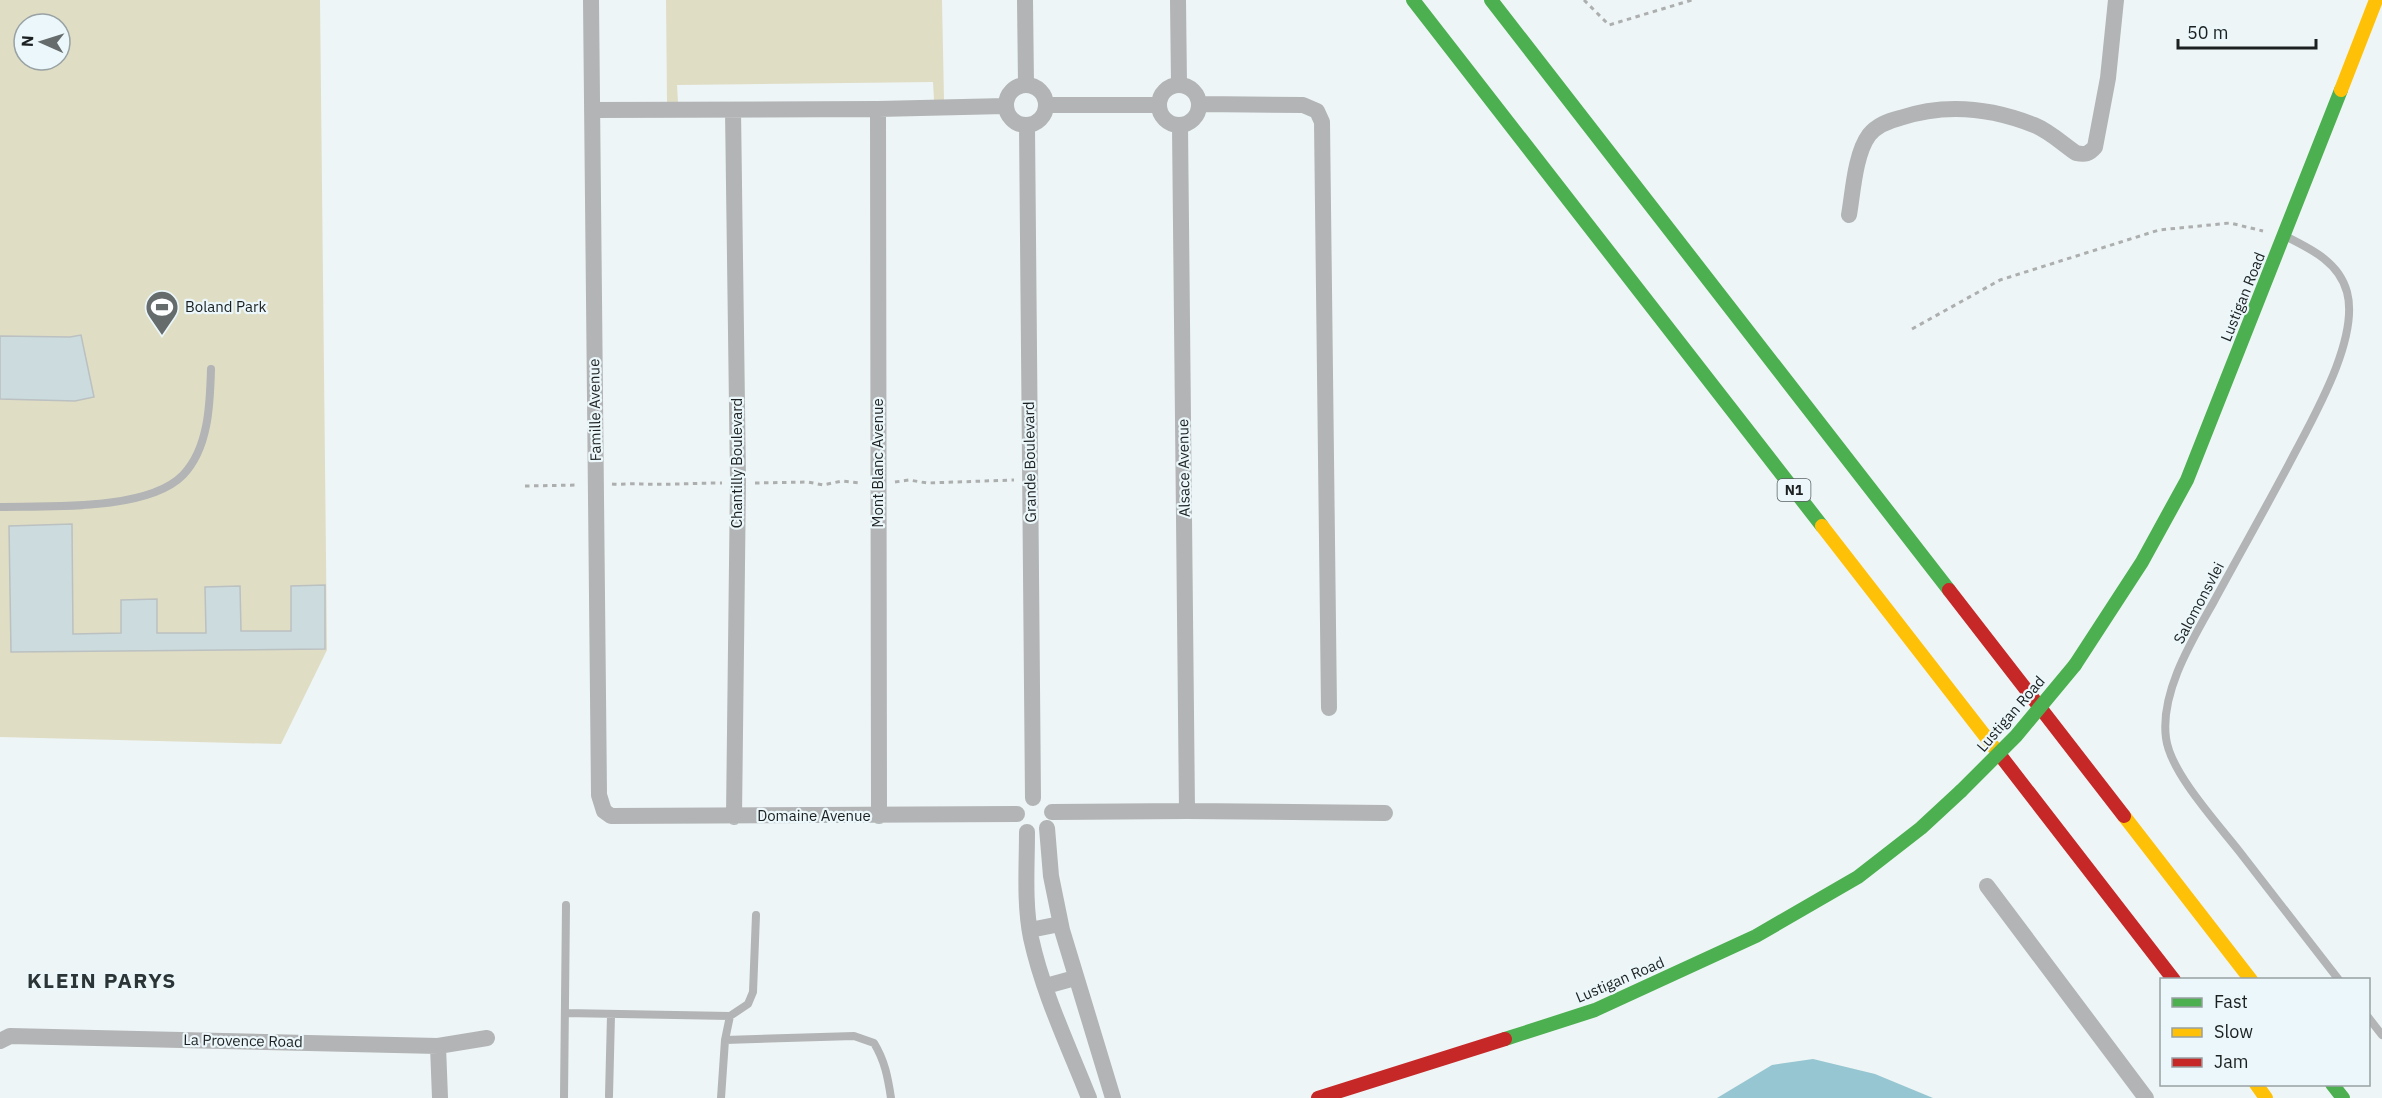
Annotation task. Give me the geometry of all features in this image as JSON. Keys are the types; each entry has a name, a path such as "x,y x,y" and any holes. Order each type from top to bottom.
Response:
{"main road":[{"name":"N1","path":"1413,0 2172,978"},
{"path":"1491,0 2249,978"},
{"name":"Lustigan Road","path":"1318,1098 1595,1010 1756,936 1858,877 1921,828 2016,736 2075,664 2142,562 2187,480 2376,0"},
{"path":"2334,1086 2343,1098"}],"street":[{"name":"Famille Avenue","path":"591,0 598,795 603,810 611,816"},
{"path":"1025,0 1026,84"},
{"path":"1178,0 1179,84"},
{"path":"1849,215 1860,153 1865,141 1871,132 1882,123 1908,115 1947,108 1990,112 2038,126 2076,153 2090,153 2095,147 2108,78 2116,0"},
{"path":"1026,84 1036,87 1044,95 1047,105 1044,115 1037,123 1027,126 1016,124 1008,116 1005,106 1008,96 1015,88 1026,84"},
{"path":"1179,84 1189,86 1197,94 1200,104 1197,115 1190,123 1180,126 1169,123 1161,116 1158,105 1161,95 1168,87 1179,84"},
{"path":"1200,104 1303,105 1317,111 1322,122 1329,708"},
{"path":"1047,105 1158,105"},
{"path":"592,110 1005,106"},
{"name":"Mont Blanc Avenue","path":"878,109 879,816"},
{"name":"Chantilly Boulevard","path":"733,110 738,483 734,817"},
{"name":"Grande Boulevard","path":"1027,126 1033,798"},
{"name":"Alsace Avenue","path":"1180,126 1187,811"},
{"path":"1089,1098 1061,1031 1030,930 1027,897 1027,832 1018,821 1017,814 1023,801 1033,798 1042,799 1049,804 1051,876 1060,924 1113,1098"},
{"path":"1027,832 1038,833 1050,820 1187,811 1385,813"},
{"name":"Domaine Avenue","path":"611,816 1017,814"},
{"path":"1987,886 2146,1098"},
{"path":"1030,930 1060,924"},
{"path":"1046,986 1075,978"},
{"name":"La Provence Road","path":"0,1041 10,1036 438,1046 487,1038"},
{"path":"438,1046 440,1098"}],"lane":[{"name":"Salomonsvlei","path":"2285,236 2329,262 2340,276 2347,291 2350,311 2347,334 2327,390 2195,636 2168,698 2164,722 2166,740 2172,759 2198,798 2337,978"},
{"path":"0,507 85,505 155,493 171,485 185,473 196,454 205,430 211,369"},
{"path":"564,1098 566,905"},
{"path":"565,1013 730,1016 748,1004 753,992 756,915"},
{"path":"609,1096 611,1015"},
{"path":"720,1098 725,1040 730,1016"},
{"path":"2370,1020 2382,1035"},
{"path":"725,1040 854,1036 874,1043 888,1075 891,1098"}],"path":[{"path":"1584,0 1609,25 1692,0"},
{"path":"1912,329 2000,280 2159,230 2230,223 2285,236"},
{"path":"525,486 638,483 663,486 676,483 808,482 823,485 842,481 858,483 909,480 927,483 1030,481"}],"shaded area":[{"name":"Boland Park","path":"0,0 320,0 327,650 281,744 0,737"},
{"path":"666,0 942,0 944,100 934,100 933,82 677,85 678,102 667,102"}],"water":[{"path":"1813,1059 1875,1074 1933,1098 1717,1098 1772,1065"}],"building":[{"path":"81,335 94,397 75,401 0,399 0,336 70,337"},
{"path":"72,524 73,634 121,633 121,600 157,599 157,633 206,633 205,587 240,586 241,631 291,631 291,586 325,585 325,649 11,652 9,526"}],"traffic: fast":[{"path":"1413,0 1822,526"},
{"path":"1491,0 1949,590"},
{"path":"2075,665 2142,562 2187,480 2341,90"},
{"path":"1961,791 2016,736 2075,665"},
{"path":"1505,1039 1595,1010 1756,936 1858,877 1921,828 1961,791"},
{"path":"2334,1086 2343,1098"}],"traffic: slow":[{"path":"2341,90 2376,0"},
{"path":"1822,526 2003,759"},
{"path":"2124,816 2249,978"},
{"path":"2257,1086 2266,1098"}],"traffic: jam":[{"path":"1949,590 2124,816"},
{"path":"2003,759 2172,978"},
{"path":"1318,1098 1505,1039"}],"place":[{"name":"Boland Park","path":"162,336"}],"district":[{"name":"KLEIN PARYS","path":"102,981"}]}
